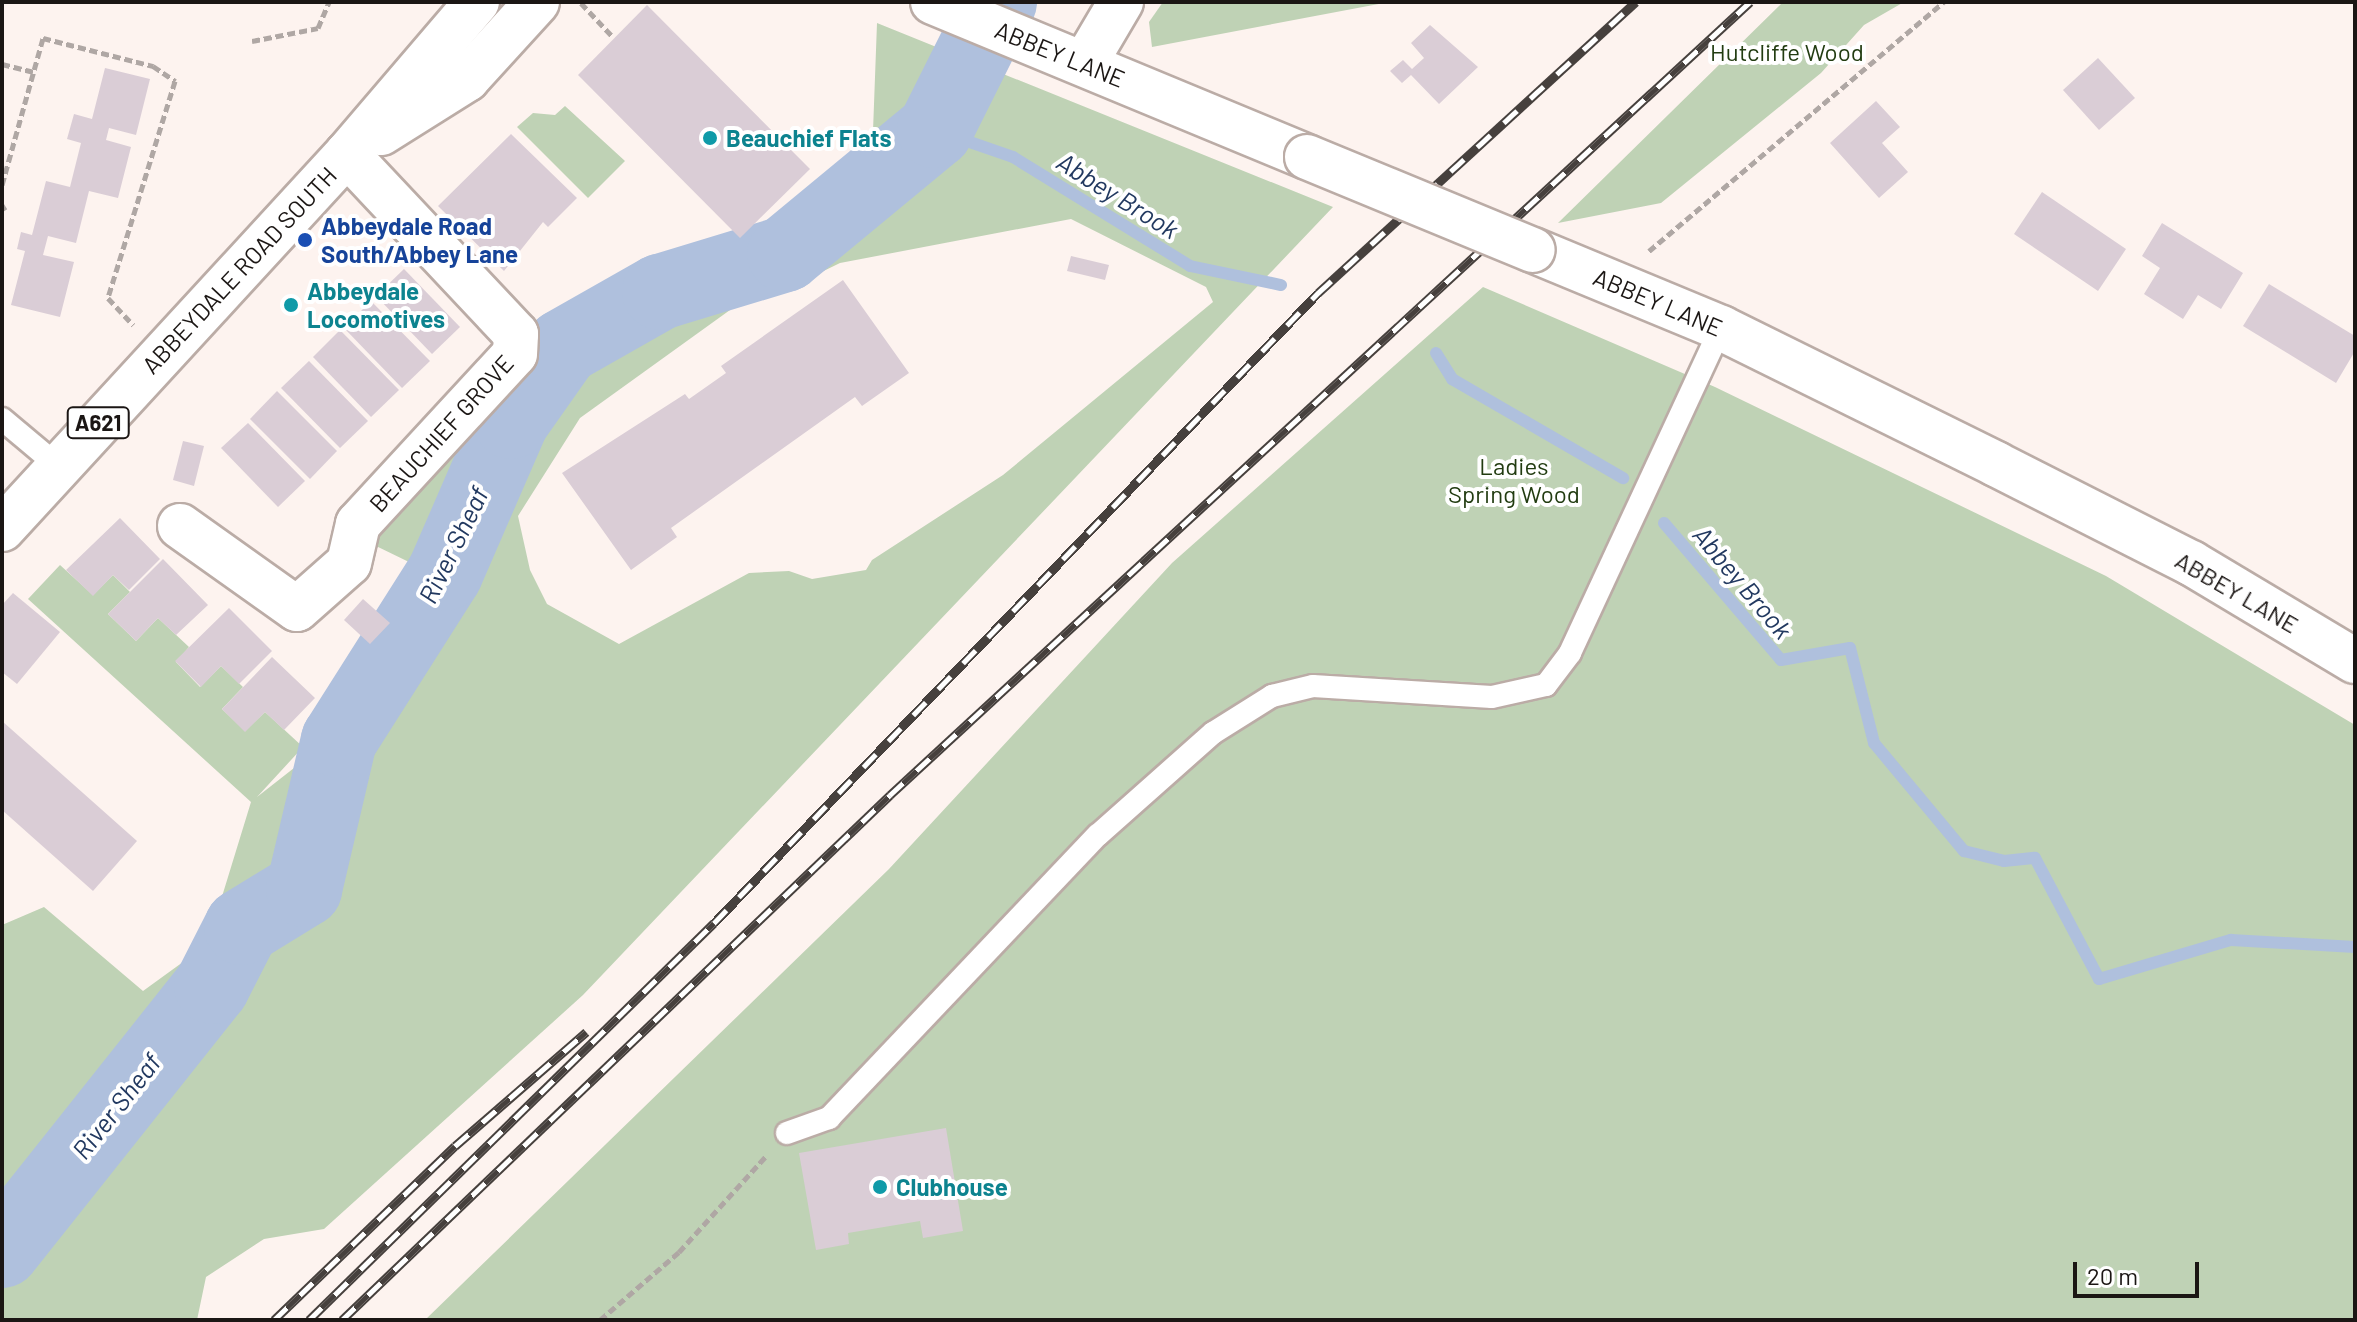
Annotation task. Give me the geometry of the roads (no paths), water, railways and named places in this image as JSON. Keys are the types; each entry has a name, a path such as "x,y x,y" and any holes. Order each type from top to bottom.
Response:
{"main road":[{"name":"ABBEYDALE ROAD SOUTH","path":"2,529 347,154 477,2"},
{"name":"ABBEYDALE ROAD SOUTH","path":"347,154 467,79 537,2"},
{"path":"1065,55 1121,2"},
{"name":"ABBEY LANE","path":"937,4 1721,328 2191,563 2355,661"},
{"name":"BEAUCHIEF GROVE","path":"180,526 297,609 349,563 358,524 515,354 516,334 347,154"}],"lane":[{"path":"787,1133 829,1118 1098,835 1213,733 1272,696 1313,686 1492,697 1546,685 1570,653 1721,328"},
{"path":"2,419 58,466"}],"waterway":[{"name":"River Sheaf","path":"2,1250 212,986 242,927 304,889 339,740 445,573 511,421 563,347 660,292 785,254 935,130 999,2"},
{"name":"Abbey Brook","path":"935,130 1013,157 1190,266 1281,285"},
{"name":"Abbey Brook","path":"1436,353 1452,379 1623,478"},
{"name":"Abbey Brook","path":"1664,523 1781,660 1850,648 1874,743 1964,851 2004,861 2035,858 2099,979 2231,940 2355,947"}],"railway":[{"path":"309,1320 714,923 1318,293 1636,2"},
{"path":"342,1320 890,795 1750,2"},
{"path":"274,1320 455,1146 586,1032"}],"place":[{"name":"Beauchief Flats","path":"710,138"},
{"name":"Abbeydale Road South/Abbey Lane","path":"305,240"},
{"name":"Abbeydale Locomotives","path":"291,305"},
{"name":"Clubhouse","path":"880,1187"}],"park label":[{"name":"Hutcliffe Wood","path":"1787,52"},
{"name":"Ladies Spring Wood","path":"1514,480"}]}
